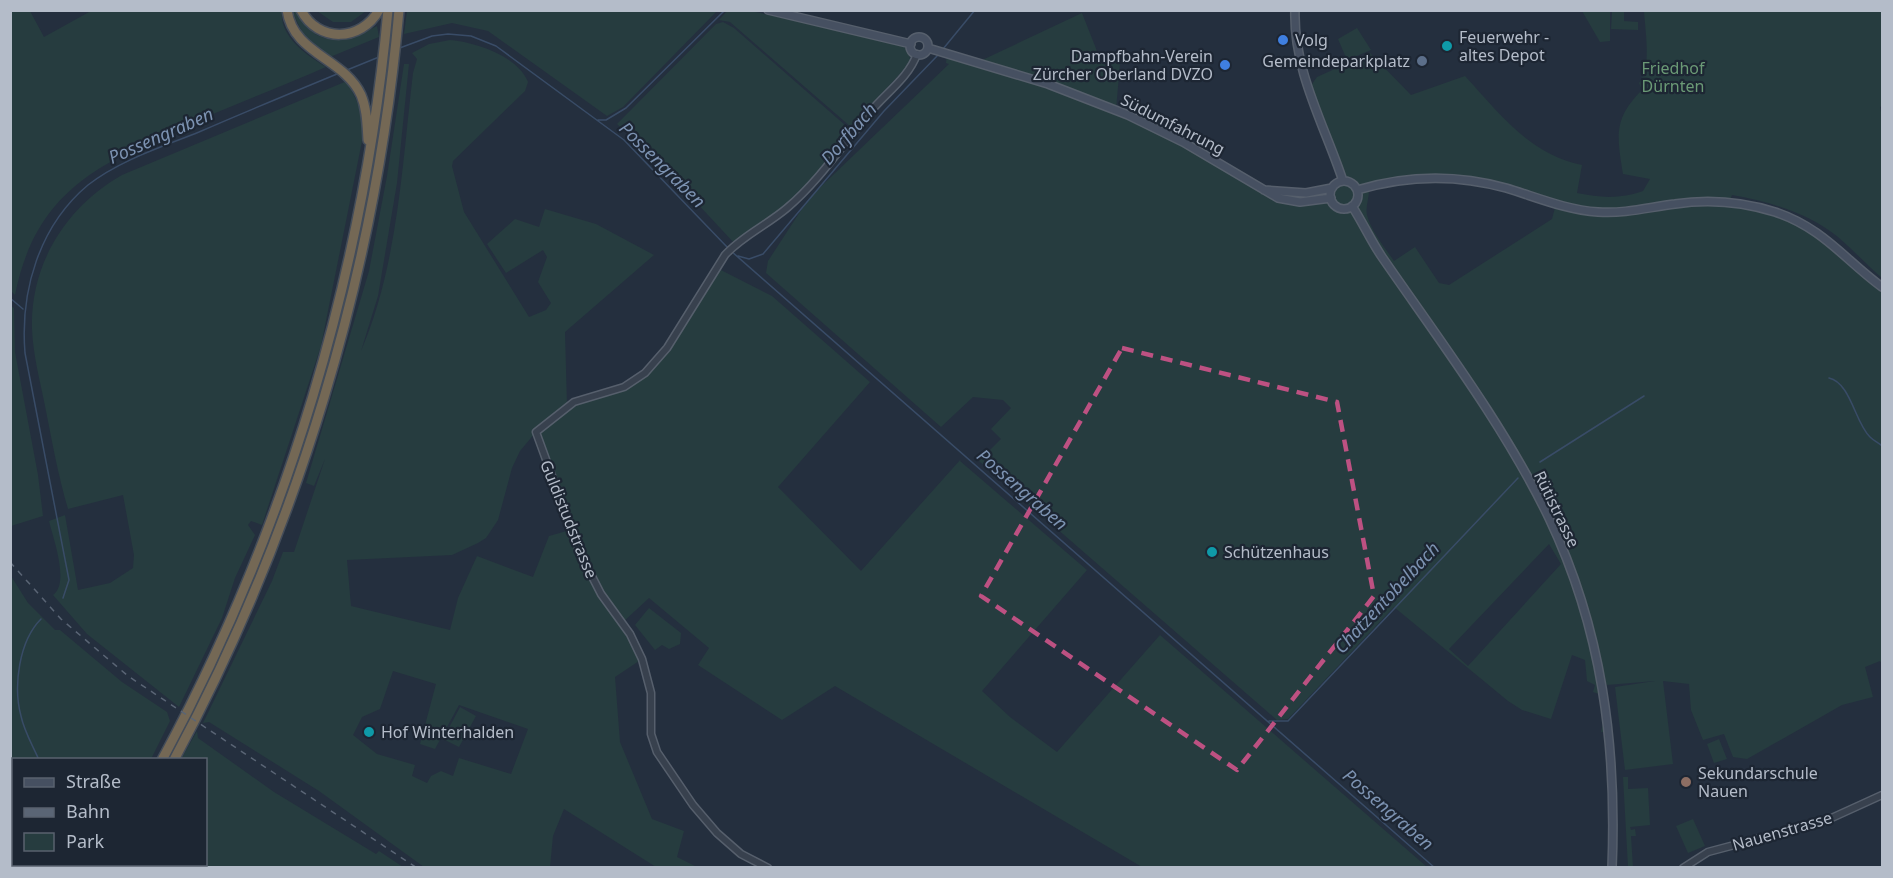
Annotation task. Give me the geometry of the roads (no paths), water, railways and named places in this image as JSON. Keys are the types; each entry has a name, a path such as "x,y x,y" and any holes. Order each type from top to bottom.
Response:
{"highway":[{"path":"287,10 291,27 297,37 347,75 357,87 365,107 368,166"},
{"path":"301,10 315,27 325,32 341,35 364,28 379,10"},
{"path":"162,758 230,621 293,460 336,315 368,166 388,10"},
{"path":"174,758 253,594 284,515 315,425 358,268 380,154 399,10"}],"main road":[{"name":"Südumfahrung","path":"768,10 911,44 916,38 921,37 927,41 931,49 1059,88 1128,115 1183,142 1275,197 1290,201 1331,198"},
{"path":"1296,10 1298,47 1303,72 1343,182"},
{"path":"911,44 911,49 917,54 931,49"},
{"path":"1357,190 1400,181 1447,177 1476,181 1564,206 1600,212 1699,202 1753,206 1790,218 1818,232 1882,287"},
{"path":"1343,182 1352,183 1357,190 1358,199 1352,206 1338,207 1331,198 1332,188 1343,182"},
{"name":"Südumfahrung","path":"1264,190 1306,193 1332,188"},
{"name":"Rütistrasse","path":"1352,206 1378,252 1517,460 1548,517 1571,570 1594,645 1607,711 1613,773 1612,867"}],"street":[{"name":"Guldistudstrasse","path":"768,867 741,854 717,833 693,805 654,748 651,734 651,693 642,659 630,634 598,588 580,553 536,432 574,402 624,387 645,372 667,348 725,255 732,247 772,220 802,194 873,109 911,68 917,54"},
{"name":"Nauenstrasse","path":"1683,867 1708,852 1825,821 1882,795"}],"waterway":[{"path":"598,120 606,120 626,108 725,10"},
{"name":"Dorfbach","path":"943,49 975,10"},
{"name":"Possengraben","path":"397,49 432,36 448,34 471,36 496,46 624,140 728,248"},
{"name":"Dorfbach","path":"738,256 749,259 763,254 884,111 938,55"},
{"name":"Possengraben","path":"347,70 379,57"},
{"name":"Possengraben","path":"63,598 69,580 25,353 24,330 30,283 45,240 71,201 88,185 114,168 337,74"},
{"name":"Possengraben","path":"731,251 1435,868"},
{"path":"10,298 23,309"},
{"path":"1829,378 1843,387 1865,431 1882,446"},
{"name":"Chatzentobelbach","path":"1540,462 1644,396"},
{"name":"Chatzentobelbach","path":"1269,721 1288,721 1518,478"},
{"name":"Possengraben","path":"38,758 22,722 18,678 27,639 41,619"}],"railway":[{"path":"10,562 61,619 128,676 417,868"}],"place":[{"name":"Volg","path":"1283,40"},
{"name":"Feuerwehr - altes Depot","path":"1447,46"},
{"name":"Gemeindeparkplatz","path":"1422,61"},
{"name":"Dampfbahn-Verein Zürcher Oberland DVZO","path":"1225,65"},
{"name":"Schützenhaus","path":"1212,552"},
{"name":"Hof Winterhalden","path":"369,732"},
{"name":"Sekundarschule Nauen","path":"1686,782"}],"park label":[{"name":"Friedhof Dürnten","path":"1673,77"}]}
